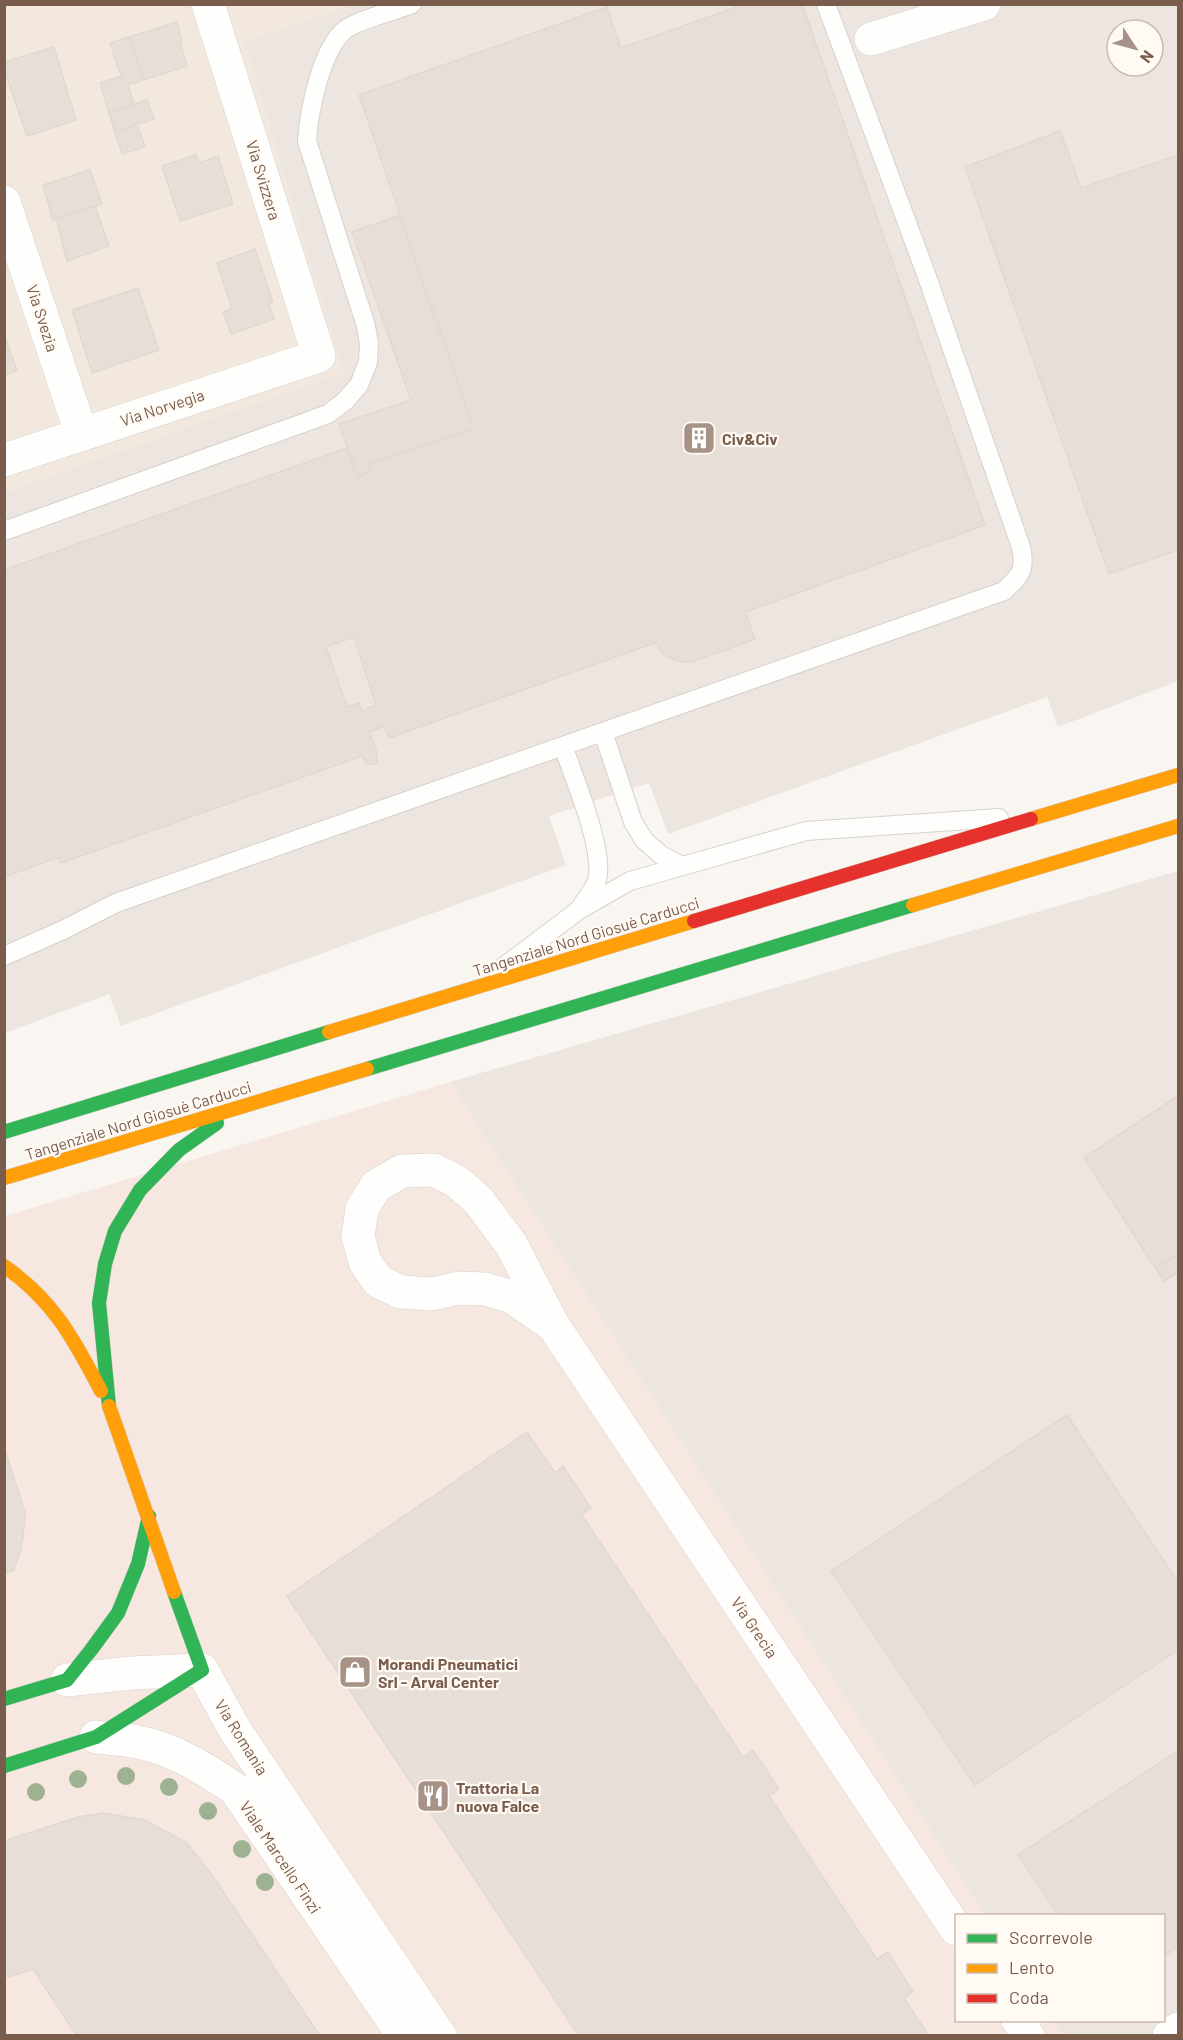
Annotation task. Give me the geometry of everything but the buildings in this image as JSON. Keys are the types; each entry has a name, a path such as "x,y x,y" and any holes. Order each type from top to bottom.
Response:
{"main road":[{"name":"Tangenziale Nord Giosuè Carducci","path":"4,1132 481,985 1179,775"},
{"name":"Tangenziale Nord Giosuè Carducci","path":"4,1178 1179,826"},
{"path":"109,1406 99,1303 105,1264 116,1231 140,1190 179,1150 241,1106"},
{"path":"4,1266 43,1296 67,1326 109,1406"},
{"name":"Via Romania","path":"109,1406 202,1670"},
{"path":"4,1700 67,1680 118,1613 138,1564 149,1516"},
{"name":"Viale Marcello Finzi","path":"4,1766 96,1737 202,1670"}],"street":[{"name":"Via Svizzera","path":"208,4 319,356"},
{"path":"856,43 984,4"},
{"name":"Via Svezia","path":"4,202 81,433"},
{"name":"Via Norvegia","path":"4,459 319,356"},
{"name":"Via Grecia","path":"553,1325 512,1297 485,1289 459,1288 432,1294 401,1292 378,1281 366,1263 358,1236 362,1209 376,1186 402,1171 434,1170 456,1181 478,1200 511,1244 553,1325 955,1926"},
{"path":"67,1680 131,1673 202,1670"},
{"name":"Via Romania","path":"202,1670 235,1730 440,2036"},
{"name":"Viale Marcello Finzi","path":"96,1737 139,1742 165,1750 197,1764 235,1789 394,2022 423,2036"},
{"path":"1019,2022 1028,2036"},
{"path":"1169,2036 1179,2029"}],"lane":[{"path":"4,531 328,414 359,385 368,362 366,326 307,141 309,117 322,67 346,29 412,4"},
{"path":"4,956 125,900 1004,591 1017,578 1024,563 1021,547 930,285 856,43 826,4"},
{"path":"603,732 633,822 644,840 661,855 682,866"},
{"path":"563,746 597,846 596,882 579,910"},
{"path":"481,985 579,910 630,881 806,831 1045,814"}],"shaded area":[{"path":"356,4 1178,5 1178,681 1058,727 1047,697 668,834 649,783 549,816 566,865 121,1026 109,994 5,1033 5,492 343,372 244,42"},
{"path":"4,5 356,5 244,42 343,372 5,492"},
{"path":"1178,871 1178,2035 1062,2035 1053,2022 1165,2022 1165,1914 984,1914 450,1082"},
{"path":"450,1082 984,1914 955,1914 955,2022 1053,2022 1062,2035 5,2036 5,1216"}],"traffic: fast":[{"path":"367,1069 913,905"},
{"path":"4,1132 329,1032"},
{"path":"109,1406 99,1303 105,1264 115,1231 140,1190 179,1150 217,1123"},
{"path":"4,1699 67,1680 91,1650 118,1613 138,1564 149,1516"},
{"path":"4,1766 96,1737 202,1670 174,1592"}],"traffic: slow":[{"path":"1031,819 1178,775"},
{"path":"913,905 1178,826"},
{"path":"329,1032 694,921"},
{"path":"4,1178 367,1069"},
{"path":"4,1266 36,1293 61,1322 101,1391"},
{"path":"109,1406 174,1592"}],"traffic: jam":[{"path":"694,921 1031,819"}],"place":[{"name":"Civ&Civ","path":"699,438"},
{"name":"Morandi Pneumatici Srl - Arval Center","path":"355,1672"},
{"name":"Trattoria La nuova Falce","path":"433,1796"}]}
